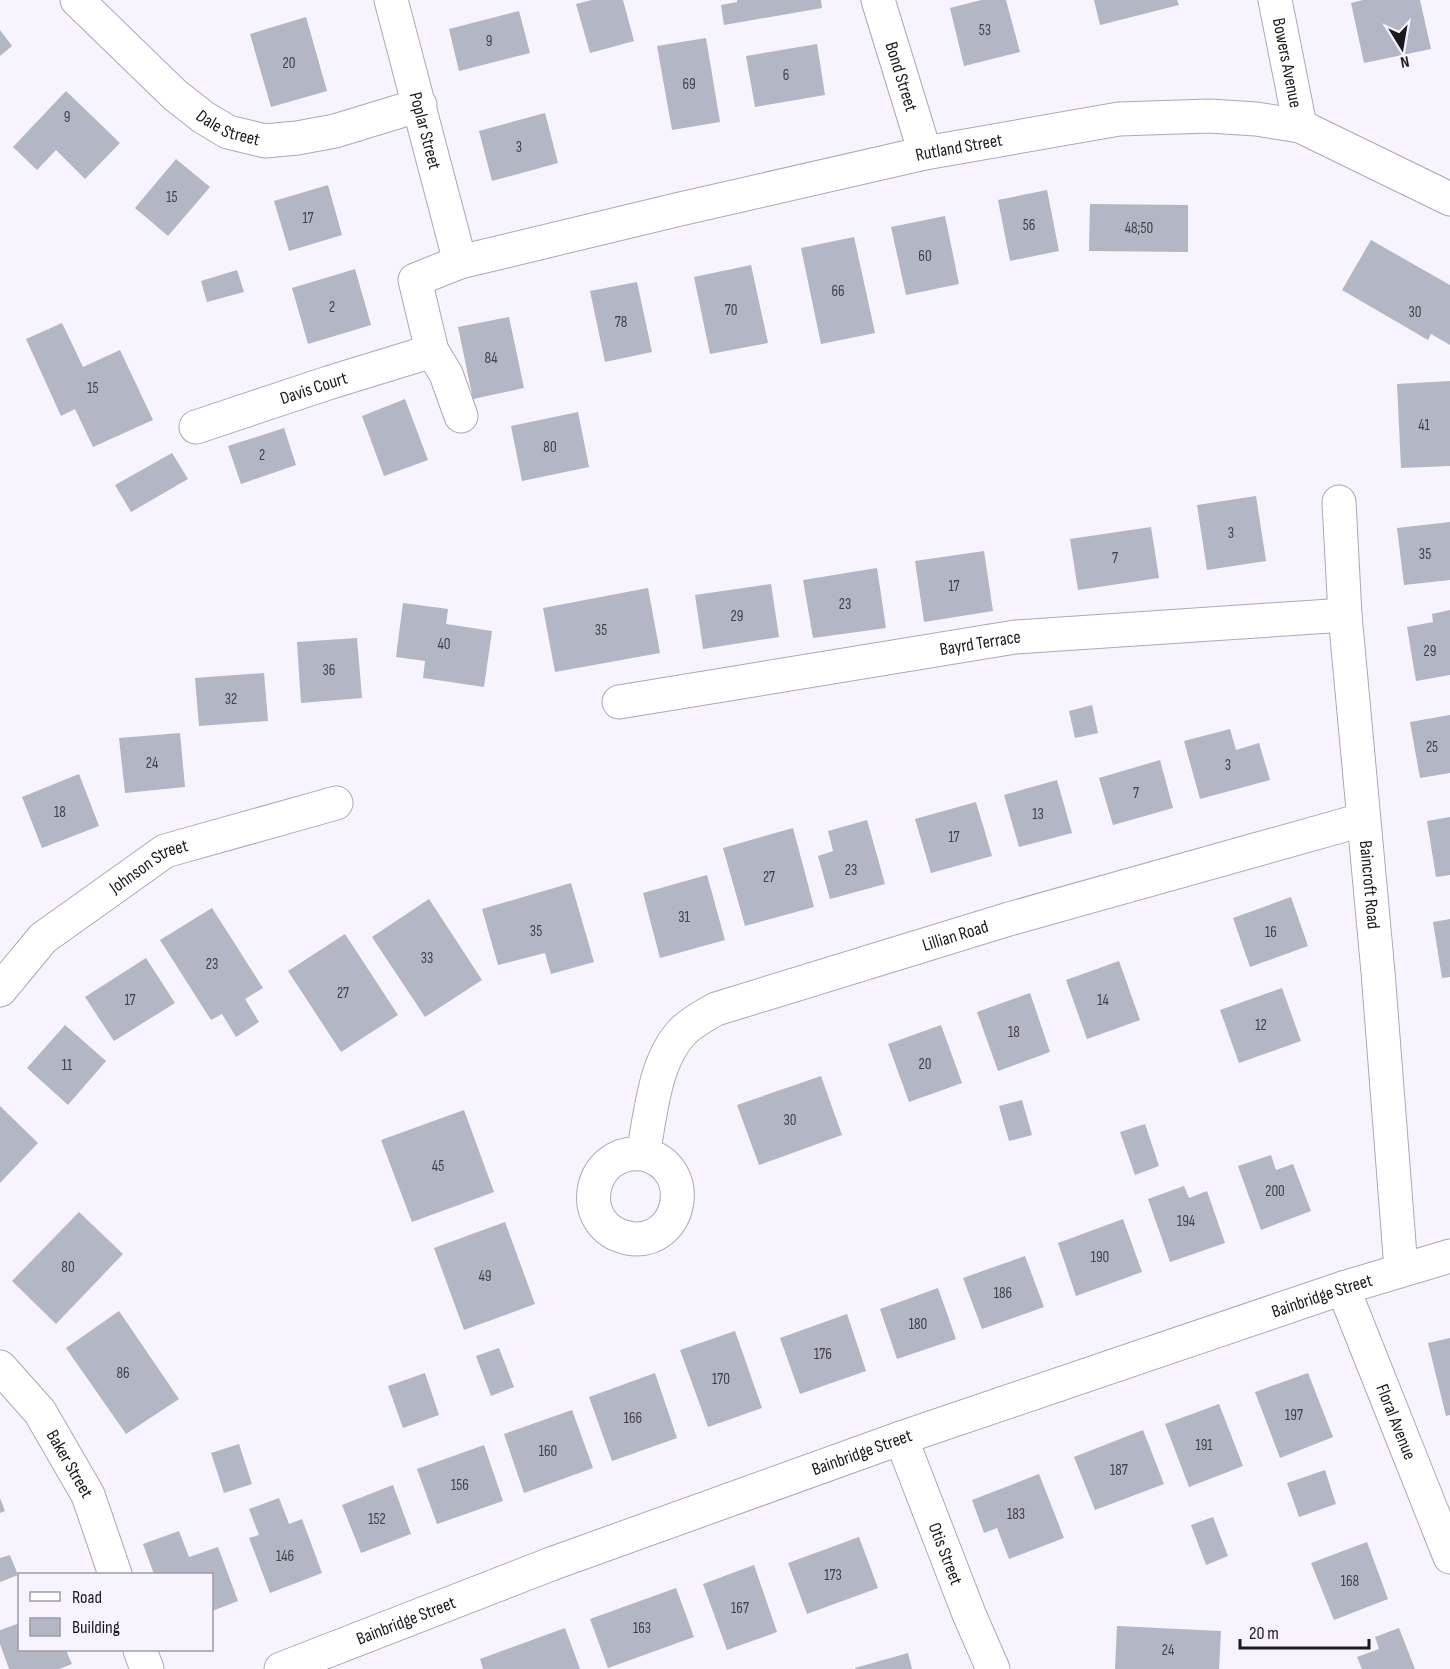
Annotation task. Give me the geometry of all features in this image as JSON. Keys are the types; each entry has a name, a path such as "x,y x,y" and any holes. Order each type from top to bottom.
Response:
{"street":[{"name":"Dale Street","path":"77,0 174,95 228,132 265,141 297,138 335,131 420,105"},
{"name":"Poplar Street","path":"391,0 460,262"},
{"name":"Bond Street","path":"878,0 925,153"},
{"name":"Bowers Avenue","path":"1275,0 1299,126"},
{"name":"Rutland Street","path":"432,351 415,280 460,262 925,153 1119,119 1209,116 1256,119 1299,126 1450,200"},
{"path":"432,351 446,374 461,416"},
{"name":"Davis Court","path":"196,427 432,351"},
{"name":"Baincroft Road","path":"1339,502 1345,615 1362,820 1378,972 1401,1269"},
{"name":"Bayrd Terrace","path":"619,702 1015,637 1345,615"},
{"name":"Johnson Street","path":"0,990 43,938 165,851 336,803"},
{"name":"Lillian Road","path":"643,1154 657,1086 671,1048 683,1031 698,1018 716,1009 1009,919 1362,820"},
{"name":"Bainbridge Street","path":"281,1669 550,1564 901,1438 1343,1288 1450,1256"},
{"name":"Floral Avenue","path":"1343,1288 1450,1557"},
{"name":"Baker Street","path":"0,1367 40,1412 88,1495 114,1573"},
{"name":"Otis Street","path":"901,1438 969,1614 993,1669"},
{"path":"140,1651 147,1669"}],"building":[{"path":"592,0 623,0 634,41 590,53 576,4"},
{"path":"737,0 821,0 822,8 724,25 721,5 737,2"},
{"path":"981,0 1006,0 1020,52 964,66 950,8"},
{"path":"1094,0 1177,0 1179,5 1100,25"},
{"path":"1363,0 1420,0 1431,49 1364,63 1351,3"},
{"path":"519,11 530,53 459,71 449,29"},
{"path":"306,17 327,91 271,107 250,34"},
{"path":"0,30 12,46 0,56"},
{"path":"706,38 720,122 672,130 657,46"},
{"path":"817,44 825,95 755,107 746,56"},
{"path":"66,91 120,143 85,179 56,150 37,170 13,147"},
{"path":"545,113 558,163 492,181 479,131"},
{"path":"176,159 210,187 168,236 135,208"},
{"path":"328,185 342,235 289,251 274,201"},
{"path":"1047,190 1059,251 1010,261 998,200"},
{"path":"1090,204 1188,205 1188,252 1089,251"},
{"path":"945,216 959,284 906,295 891,227"},
{"path":"854,237 875,333 821,344 801,248"},
{"path":"1371,240 1450,285 1450,345 1431,334 1428,340 1342,290"},
{"path":"751,265 768,343 710,354 694,277"},
{"path":"355,269 371,325 308,344 292,288"},
{"path":"237,270 244,292 207,302 201,281"},
{"path":"637,282 652,352 605,362 590,291"},
{"path":"509,317 524,388 473,399 458,327"},
{"path":"62,323 83,367 120,350 153,420 93,447 75,409 61,416 26,339"},
{"path":"1450,381 1450,466 1401,468 1397,384"},
{"path":"405,399 428,460 384,476 362,416"},
{"path":"578,412 589,467 522,481 511,426"},
{"path":"284,428 296,465 241,484 228,446"},
{"path":"172,453 188,479 131,512 115,485"},
{"path":"1256,496 1266,561 1207,570 1197,505"},
{"path":"1450,522 1450,580 1404,585 1397,528"},
{"path":"1151,527 1159,578 1078,590 1070,539"},
{"path":"984,551 993,611 924,622 915,561"},
{"path":"877,568 886,628 813,638 803,580"},
{"path":"771,584 779,637 703,649 695,595"},
{"path":"648,588 660,653 555,672 543,608"},
{"path":"403,603 448,609 446,624 492,631 484,687 423,678 425,661 396,657"},
{"path":"1450,610 1450,675 1416,681 1407,627 1433,622 1432,614"},
{"path":"357,638 362,698 301,703 297,642"},
{"path":"264,673 268,721 199,726 195,678"},
{"path":"1092,705 1098,733 1075,738 1069,711"},
{"path":"1450,715 1450,773 1420,778 1410,722"},
{"path":"1230,729 1236,750 1259,743 1270,780 1200,799 1184,741"},
{"path":"180,733 185,787 125,793 119,738"},
{"path":"1160,760 1173,808 1113,825 1099,778"},
{"path":"79,774 99,826 42,848 22,797"},
{"path":"1057,780 1072,833 1019,847 1004,795"},
{"path":"976,802 992,856 931,873 915,819"},
{"path":"1450,817 1450,875 1436,877 1427,821"},
{"path":"867,820 885,884 830,899 818,856 833,851 828,831"},
{"path":"793,828 814,907 745,926 723,848"},
{"path":"707,875 725,940 660,958 643,893"},
{"path":"571,883 594,962 551,974 545,953 498,965 482,909"},
{"path":"1291,897 1308,946 1250,967 1233,918"},
{"path":"429,899 482,980 425,1017 372,937"},
{"path":"212,908 263,988 245,999 259,1022 236,1037 222,1014 211,1020 160,940"},
{"path":"1450,919 1450,977 1442,978 1433,922"},
{"path":"345,934 398,1015 341,1052 288,971"},
{"path":"146,958 175,1003 114,1041 85,997"},
{"path":"1119,961 1140,1020 1087,1039 1066,980"},
{"path":"1282,988 1301,1041 1239,1063 1220,1010"},
{"path":"1030,993 1050,1052 998,1071 977,1012"},
{"path":"65,1025 106,1061 68,1105 27,1068"},
{"path":"941,1025 962,1083 909,1102 888,1044"},
{"path":"821,1076 842,1135 759,1165 737,1105"},
{"path":"1022,1100 1032,1135 1009,1141 999,1106"},
{"path":"0,1106 38,1143 0,1183"},
{"path":"464,1110 494,1192 412,1222 381,1140"},
{"path":"1145,1124 1159,1166 1135,1175 1120,1132"},
{"path":"1271,1155 1276,1170 1293,1164 1311,1211 1261,1230 1238,1166"},
{"path":"1184,1186 1189,1198 1207,1191 1225,1243 1170,1262 1148,1199"},
{"path":"79,1212 123,1254 56,1324 12,1281"},
{"path":"1123,1219 1142,1272 1076,1296 1058,1243"},
{"path":"505,1222 535,1304 464,1330 434,1248"},
{"path":"1025,1256 1044,1307 982,1329 963,1278"},
{"path":"938,1288 956,1339 897,1359 880,1309"},
{"path":"119,1311 179,1399 126,1434 66,1348"},
{"path":"847,1314 866,1371 800,1394 780,1338"},
{"path":"735,1331 762,1408 708,1427 680,1350"},
{"path":"1450,1338 1450,1415 1446,1416 1428,1343"},
{"path":"499,1348 514,1387 491,1396 476,1356"},
{"path":"425,1373 439,1415 403,1428 388,1386"},
{"path":"655,1373 677,1438 612,1461 589,1397"},
{"path":"1308,1373 1333,1437 1280,1458 1255,1392"},
{"path":"1219,1404 1243,1466 1189,1487 1165,1424"},
{"path":"572,1410 593,1468 524,1493 504,1434"},
{"path":"1143,1430 1164,1484 1095,1510 1074,1457"},
{"path":"239,1444 252,1484 224,1493 211,1453"},
{"path":"484,1445 503,1501 437,1524 417,1469"},
{"path":"1325,1470 1336,1504 1299,1517 1287,1483"},
{"path":"1039,1474 1064,1538 1009,1559 997,1528 984,1533 972,1500"},
{"path":"393,1485 411,1534 361,1553 342,1505"},
{"path":"0,1498 5,1511 0,1513"},
{"path":"279,1498 289,1524 302,1519 322,1573 270,1593 249,1538 259,1535 249,1509"},
{"path":"1213,1517 1228,1556 1206,1565 1191,1525"},
{"path":"179,1531 189,1557 218,1547 238,1601 213,1611 213,1573 154,1573 143,1544"},
{"path":"859,1537 878,1588 807,1614 788,1563"},
{"path":"1367,1542 1388,1599 1334,1620 1311,1563"},
{"path":"10,1555 18,1575 0,1582 0,1558"},
{"path":"754,1565 777,1632 727,1650 703,1584"},
{"path":"676,1588 694,1637 608,1668 590,1619"},
{"path":"18,1624 18,1651 66,1651 72,1664 59,1669 9,1669 0,1644 0,1630"},
{"path":"1117,1626 1221,1631 1219,1669 1115,1669"},
{"path":"565,1628 580,1669 483,1669 480,1659"},
{"path":"1399,1628 1415,1669 1362,1669 1357,1657 1379,1649 1375,1637"},
{"path":"908,1653 912,1669 855,1669 855,1668"}]}
